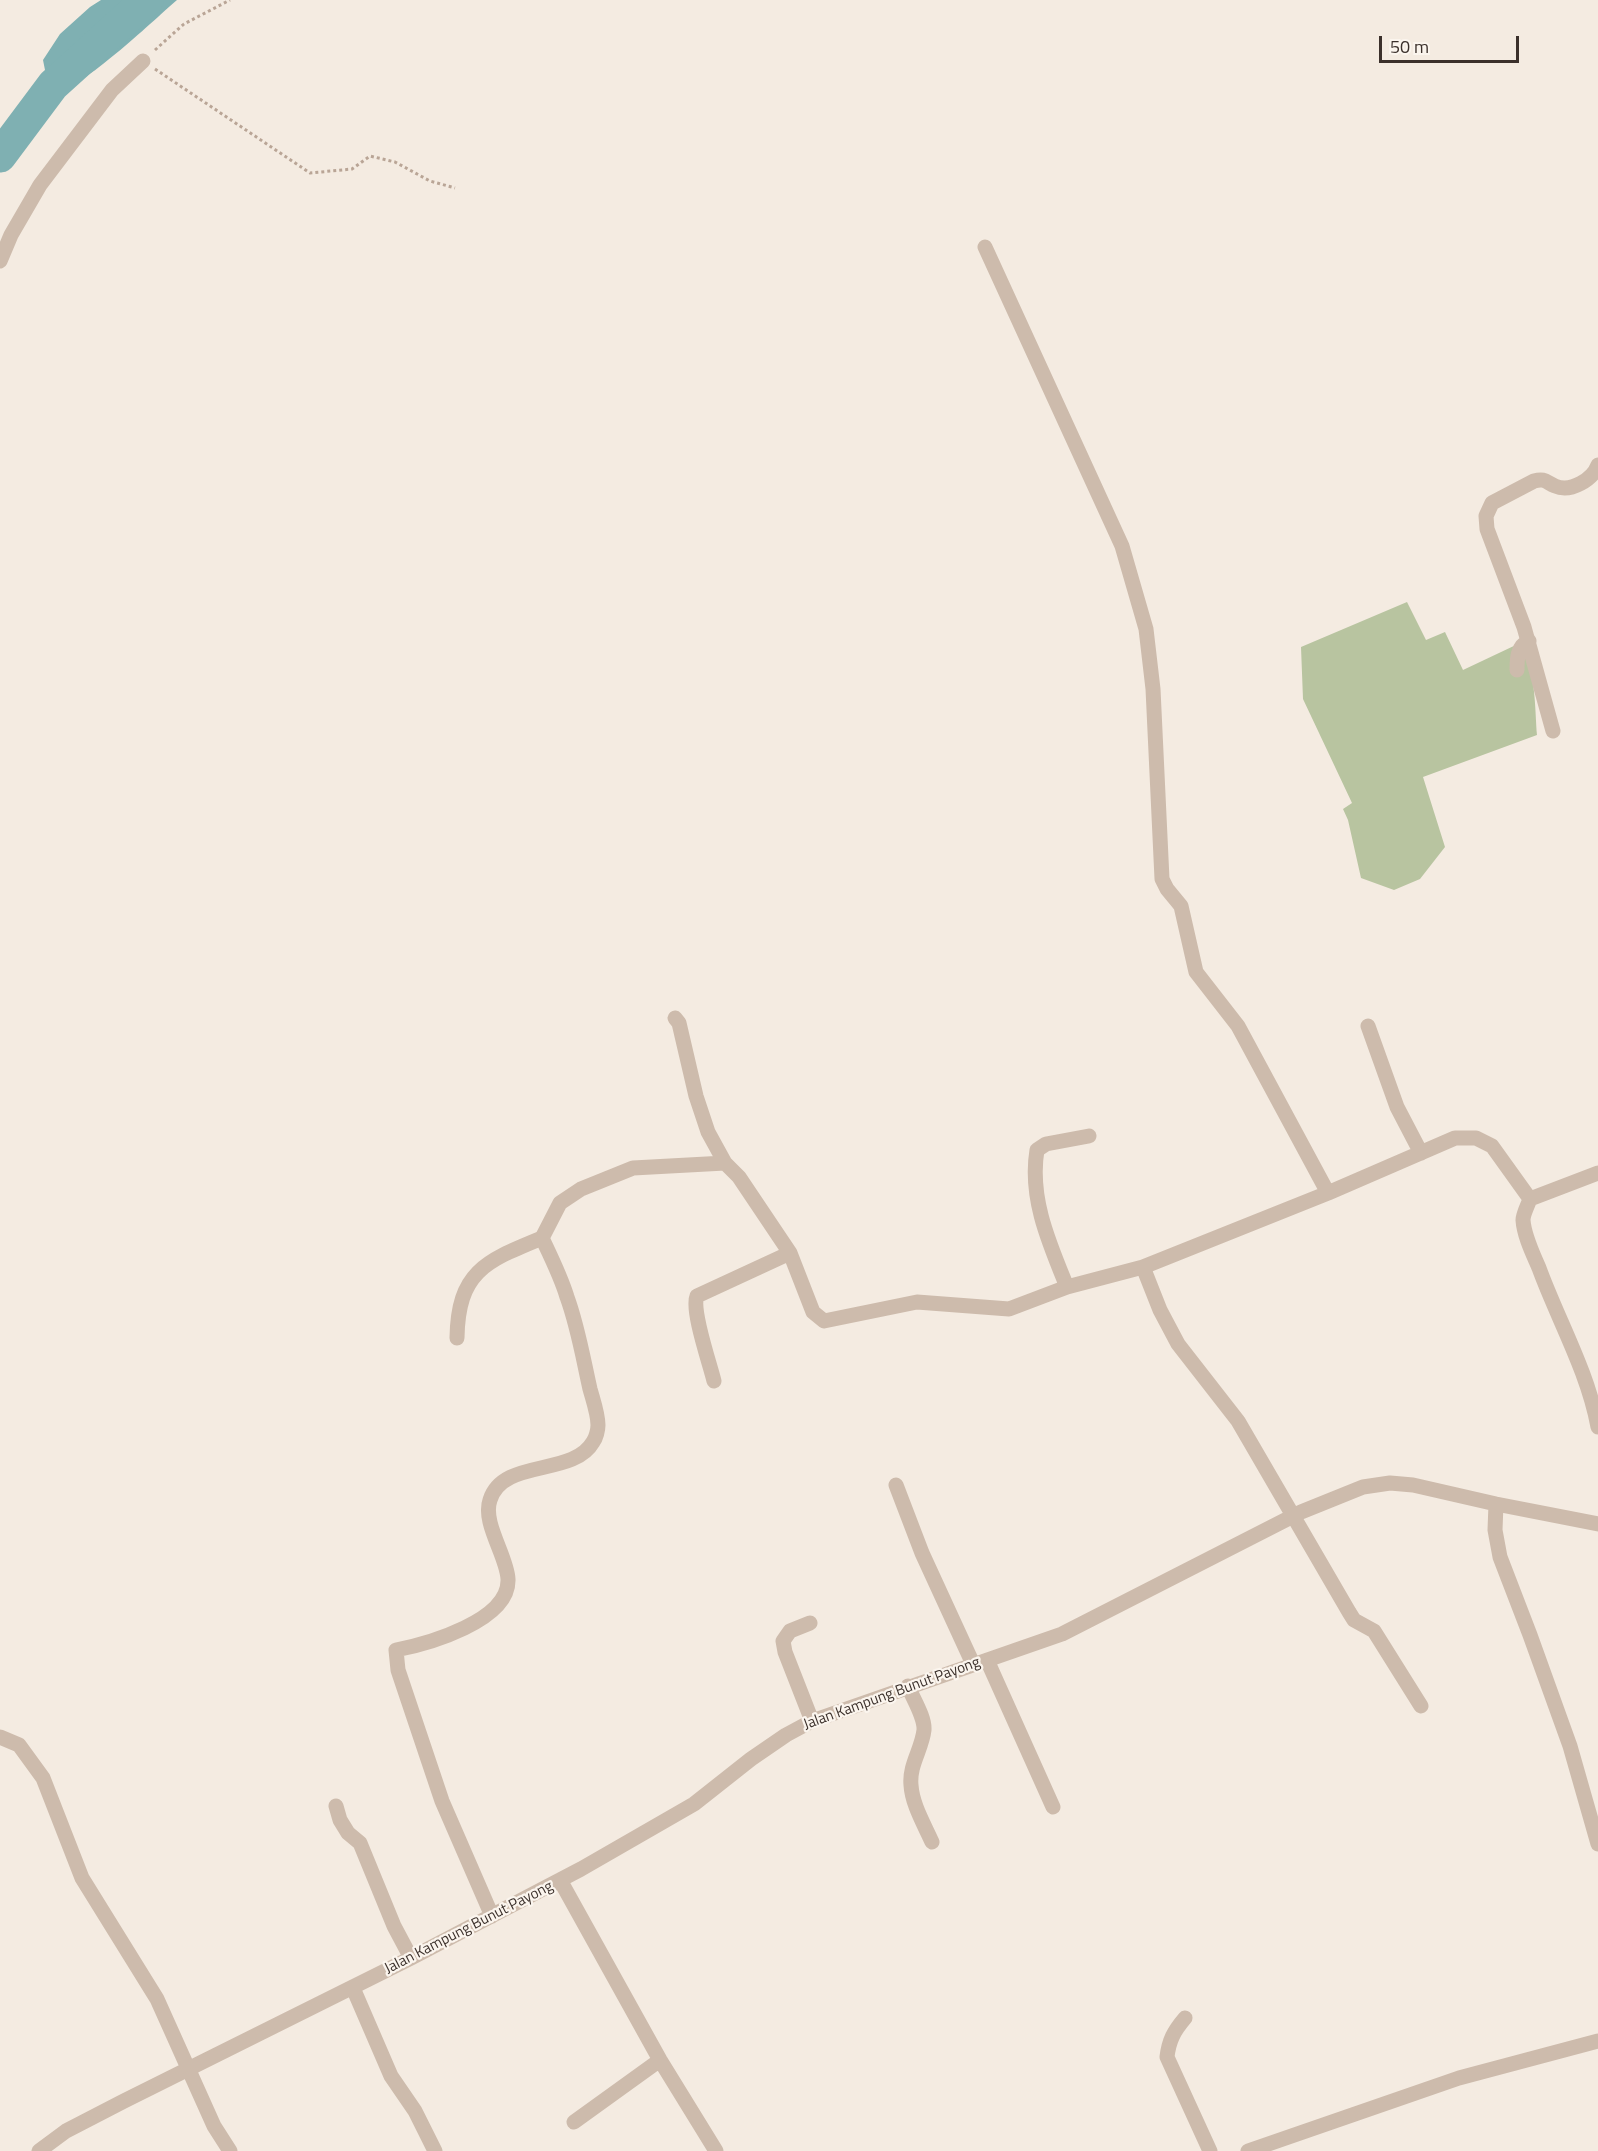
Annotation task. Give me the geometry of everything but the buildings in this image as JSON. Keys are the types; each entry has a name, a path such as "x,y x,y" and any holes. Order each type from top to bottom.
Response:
{"street":[{"path":"0,261 11,235 40,185 112,90 143,61"},
{"path":"985,247 1122,546 1146,629 1153,689 1162,879 1181,906 1196,972 1238,1026 1328,1193"},
{"path":"1554,731 1529,641 1487,529 1486,516 1492,503 1534,481 1547,480 1556,487 1567,488 1586,481 1596,471 1598,465"},
{"path":"1517,670 1518,652 1524,643 1529,641"},
{"path":"675,1018 679,1023 708,1132 725,1163 739,1177 790,1253 813,1312 824,1321 917,1302 1009,1309 1067,1287 1143,1267 1328,1193 1455,1138 1476,1138 1492,1146 1530,1199"},
{"path":"1368,1026 1397,1107 1421,1153"},
{"path":"1067,1287 1043,1229 1034,1171 1037,1150 1046,1144 1089,1136"},
{"path":"457,1338 457,1313 466,1287 481,1268 502,1254 542,1238 560,1203 581,1190 633,1168 725,1163"},
{"path":"1598,1173 1530,1199 1523,1219 1529,1244 1552,1304 1585,1380 1598,1427"},
{"path":"492,1916 442,1801 398,1670 396,1650 437,1639 486,1616 502,1599 507,1589 508,1579 490,1518 490,1500 500,1484 523,1472 569,1461 586,1452 594,1441 598,1425 577,1330 567,1295 542,1238"},
{"path":"714,1381 696,1314 697,1296 790,1253"},
{"path":"1143,1267 1160,1310 1178,1344 1238,1421 1354,1620 1374,1631 1421,1706"},
{"name":"Jalan Kampung Bunut Payong","path":"39,2151 66,2131 353,1988 560,1880 694,1804 751,1759 786,1735 812,1721 1062,1634 1293,1516 1363,1487 1389,1483 1413,1485 1598,1524"},
{"path":"896,1485 922,1553 1053,1807"},
{"path":"1496,1504 1495,1530 1500,1557 1570,1746 1598,1844"},
{"path":"810,1623 790,1631 783,1641 785,1652 812,1721"},
{"path":"908,1686 922,1720 924,1732 911,1773 911,1785 913,1798 932,1842"},
{"path":"0,1737 19,1745 43,1779 82,1878 157,1999 214,2127 230,2151"},
{"path":"336,1806 340,1820 348,1833 360,1844 394,1926 411,1958"},
{"path":"560,1880 660,2060 716,2151"},
{"path":"353,1988 391,2076 415,2111 435,2151"},
{"path":"1185,2018 1173,2032 1167,2057 1210,2151"},
{"path":"1248,2151 1286,2145 1459,2078 1598,2041"},
{"path":"574,2122 660,2060"}],"path":[{"path":"230,0 184,24 143,61 310,173 352,169 370,156 395,162 430,181 455,188"}],"green space":[{"path":"1407,602 1426,640 1445,632 1463,670 1518,644 1524,651 1531,673 1537,735 1423,777 1445,847 1420,879 1394,890 1361,878 1348,820 1343,809 1352,803 1303,699 1301,647"}],"water":[{"path":"101,0 177,0 121,50 87,76 63,88 54,85 47,80 43,60 60,34"}],"waterway":[{"path":"0,156 53,85 147,0"}]}
